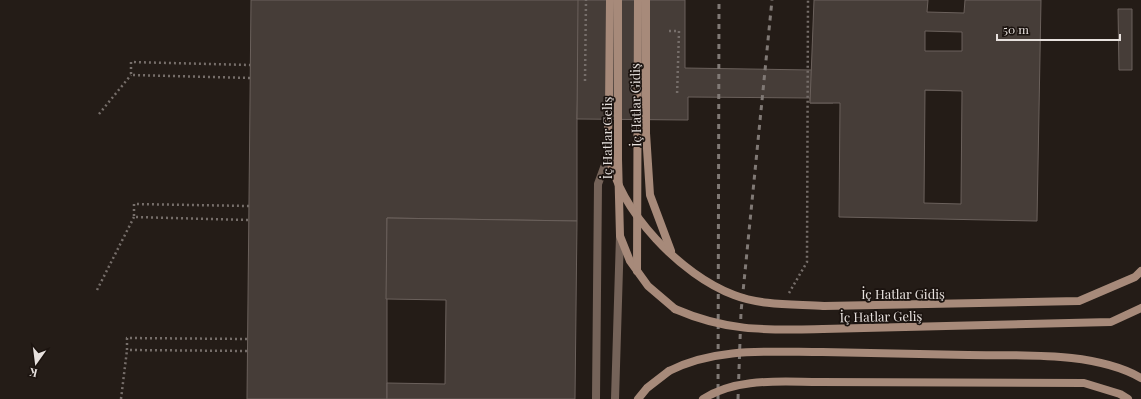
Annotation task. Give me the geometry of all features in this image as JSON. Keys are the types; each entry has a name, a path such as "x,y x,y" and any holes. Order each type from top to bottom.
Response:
{"street":[{"name":"İç Hatlar Gidiş","path":"610,0 609,154 619,186 629,206 657,241 696,275 734,295 774,304 824,306 1078,301 1135,277 1141,271"},
{"name":"İç Hatlar Geliş","path":"618,0 618,159 620,236 630,261 648,286 675,309 699,319 728,327 763,330 823,330 1111,322 1141,308"},
{"path":"637,271 638,0"},
{"name":"İç Hatlar Gidiş","path":"646,0 646,133 650,195 671,253"},
{"path":"638,399 647,388 669,372 689,362 724,354 822,352 1043,356 1106,364 1126,370 1141,378"},
{"path":"703,399 713,393 743,383 820,382 1084,383 1120,394 1128,399"}],"lane":[{"path":"596,399 598,184 609,154"},
{"path":"615,399 620,236"}],"path":[{"path":"585,81 586,0"},
{"path":"789,300 789,292 807,262 808,0"},
{"path":"669,31 679,31 677,96"},
{"path":"99,114 131,75 131,62 250,65"},
{"path":"131,75 250,78"},
{"path":"97,290 134,217 134,204 249,206"},
{"path":"134,217 248,220"},
{"path":"121,399 127,338 247,339"},
{"path":"127,350 247,351"}],"building":[{"path":"251,0 580,0 577,119 577,221 387,218 387,399 247,399"},
{"path":"578,0 685,0 685,68 812,70 813,44 831,44 831,70 1014,72 1014,91 833,89 833,103 810,103 810,98 688,97 688,120 577,119"},
{"path":"814,0 928,0 927,12 964,13 965,0 1041,0 1037,221 839,217 840,103 810,103","holes":["925,31 962,32 962,51 925,51","925,90 962,91 961,204 924,203"]},
{"path":"1118,9 1132,9 1132,70 1119,70"},
{"path":"387,218 577,221 575,399 387,399 387,383 445,384 446,300 386,299"}],"railway":[{"path":"718,399 719,0"},
{"path":"738,399 741,312 772,0"}]}
